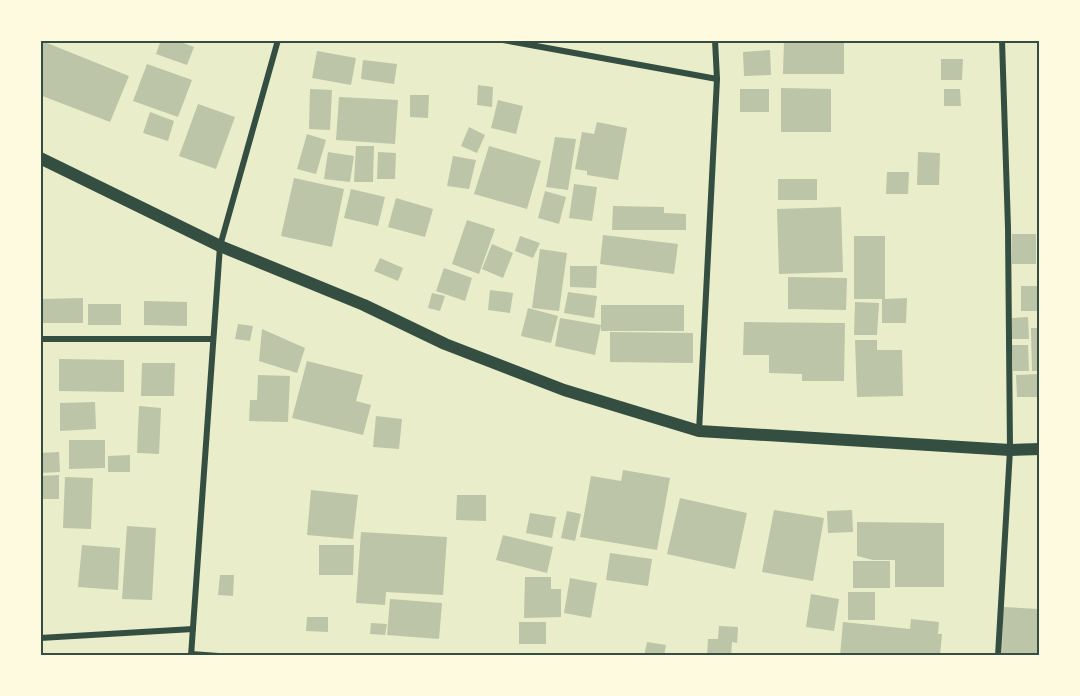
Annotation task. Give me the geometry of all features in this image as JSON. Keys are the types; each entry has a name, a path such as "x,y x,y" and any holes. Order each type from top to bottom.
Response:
{"main road":[{"path":"40,158 220,246 364,305 445,344 564,390 699,431 1010,450 1040,449"}],"street":[{"path":"219,656 191,655 220,246 278,40"},
{"path":"503,40 717,79"},
{"path":"699,431 717,79 715,40"},
{"path":"998,656 1010,450 1008,228 1002,40"},
{"path":"40,339 212,339"},
{"path":"40,638 193,629"}],"building":[{"path":"161,40 175,40 194,47 187,65 156,54"},
{"path":"42,41 129,76 110,122 40,95"},
{"path":"784,41 844,42 844,74 783,74"},
{"path":"770,50 771,75 744,76 743,52"},
{"path":"317,51 356,58 351,85 312,78"},
{"path":"941,59 963,59 962,80 941,80"},
{"path":"363,60 397,64 394,84 361,79"},
{"path":"147,64 192,80 178,117 133,101"},
{"path":"478,85 493,87 492,107 477,105"},
{"path":"781,88 831,89 831,132 781,132"},
{"path":"310,89 332,90 330,130 309,129"},
{"path":"740,89 769,89 769,112 740,112"},
{"path":"944,89 960,89 961,106 944,106"},
{"path":"410,95 429,95 428,118 410,117"},
{"path":"339,97 398,100 395,144 336,140"},
{"path":"498,100 523,106 516,134 491,128"},
{"path":"198,104 235,117 216,169 179,156"},
{"path":"150,112 174,121 168,141 143,133"},
{"path":"597,122 627,128 618,180 587,175 587,171 575,169 582,132 594,134"},
{"path":"469,127 485,135 477,153 461,146"},
{"path":"307,134 326,140 316,174 297,169"},
{"path":"555,137 576,139 568,190 546,187"},
{"path":"356,146 374,146 373,182 354,182"},
{"path":"489,146 541,161 527,209 474,194"},
{"path":"328,152 354,156 350,182 324,179"},
{"path":"378,152 396,153 395,179 377,179"},
{"path":"918,152 940,153 939,185 917,185"},
{"path":"453,156 476,160 469,189 447,186"},
{"path":"887,172 909,172 908,194 886,194"},
{"path":"294,178 344,189 332,247 281,236"},
{"path":"778,179 817,179 817,200 778,200"},
{"path":"574,184 597,187 592,221 569,218"},
{"path":"351,189 385,197 378,226 344,218"},
{"path":"545,191 566,197 559,224 538,218"},
{"path":"396,198 433,209 425,237 388,227"},
{"path":"613,206 664,207 664,213 686,214 686,230 612,230"},
{"path":"841,207 843,272 779,274 777,209"},
{"path":"467,220 495,229 479,274 452,264"},
{"path":"1012,234 1036,234 1036,264 1012,264"},
{"path":"603,235 678,244 674,274 600,264"},
{"path":"520,236 540,243 533,258 515,251"},
{"path":"854,236 885,236 885,299 907,298 906,323 882,323 882,299 854,299"},
{"path":"492,244 513,253 503,278 482,269"},
{"path":"540,249 567,253 559,311 532,308"},
{"path":"380,258 403,268 398,281 374,271"},
{"path":"570,266 597,266 596,288 570,287"},
{"path":"444,268 472,278 465,301 436,291"},
{"path":"788,277 847,278 846,310 788,309"},
{"path":"1021,286 1040,286 1040,311 1021,311"},
{"path":"490,290 513,293 510,313 488,310"},
{"path":"568,292 597,296 594,318 564,313"},
{"path":"432,293 445,296 440,311 428,308"},
{"path":"83,298 83,323 40,323 40,299"},
{"path":"144,301 187,302 187,326 144,325"},
{"path":"855,302 879,303 877,335 854,335"},
{"path":"88,304 121,304 121,325 88,325"},
{"path":"601,305 684,305 684,331 601,331"},
{"path":"528,308 558,316 551,343 521,336"},
{"path":"1028,317 1029,339 1012,339 1012,318"},
{"path":"560,318 601,325 595,355 555,346"},
{"path":"744,322 845,323 844,381 802,381 802,374 769,373 769,355 743,355"},
{"path":"238,324 253,326 250,341 235,339"},
{"path":"1031,328 1040,328 1040,371 1032,371"},
{"path":"262,329 305,348 297,373 259,361"},
{"path":"610,332 693,333 693,363 610,362"},
{"path":"855,340 877,340 877,350 902,350 903,396 857,397"},
{"path":"1012,345 1028,345 1029,371 1013,371"},
{"path":"59,359 124,360 124,392 59,391"},
{"path":"307,361 363,375 356,401 371,405 363,435 292,418"},
{"path":"142,363 175,363 174,396 141,396"},
{"path":"1040,374 1040,397 1017,397 1016,375"},
{"path":"258,375 290,376 288,422 249,421 250,400 257,400"},
{"path":"95,402 96,429 60,431 60,403"},
{"path":"139,406 161,408 159,454 137,453"},
{"path":"376,416 402,419 399,449 373,447"},
{"path":"69,440 105,440 105,468 69,469"},
{"path":"59,452 60,472 40,473 40,453"},
{"path":"130,455 130,472 108,472 108,456"},
{"path":"623,470 670,478 657,550 580,537 591,476 621,481"},
{"path":"59,475 59,499 40,499 40,476"},
{"path":"65,477 93,478 91,529 63,528"},
{"path":"311,490 358,495 353,539 307,535"},
{"path":"457,495 486,495 486,521 456,520"},
{"path":"680,498 747,513 735,569 667,554"},
{"path":"774,510 824,518 813,581 762,572"},
{"path":"852,510 853,532 828,533 827,511"},
{"path":"567,511 581,514 575,541 561,538"},
{"path":"530,513 556,517 552,538 526,533"},
{"path":"857,522 944,523 944,587 895,587 895,560 873,560 857,556"},
{"path":"127,526 156,528 152,600 122,599"},
{"path":"361,532 447,537 443,595 386,592 385,605 356,603"},
{"path":"503,535 553,547 547,573 496,560"},
{"path":"82,545 120,548 118,590 78,587"},
{"path":"319,545 354,545 353,575 319,575"},
{"path":"610,553 652,559 648,586 606,580"},
{"path":"853,561 890,561 890,588 853,588"},
{"path":"220,575 234,575 233,596 218,595"},
{"path":"525,577 551,577 551,589 561,589 561,617 524,618"},
{"path":"570,578 597,583 591,618 564,613"},
{"path":"848,592 875,592 875,620 848,620"},
{"path":"811,594 839,599 834,631 806,627"},
{"path":"390,599 442,603 439,639 387,635"},
{"path":"1003,607 1038,609 1037,656 1002,656"},
{"path":"307,617 328,617 328,632 306,631"},
{"path":"911,619 939,622 938,634 942,634 940,656 840,656 843,622 910,629"},
{"path":"519,622 546,622 546,644 519,644"},
{"path":"371,623 387,624 385,635 370,634"},
{"path":"719,626 738,627 737,643 732,642 731,656 707,656 708,639 718,639"},
{"path":"647,642 666,645 664,656 644,656"}]}
